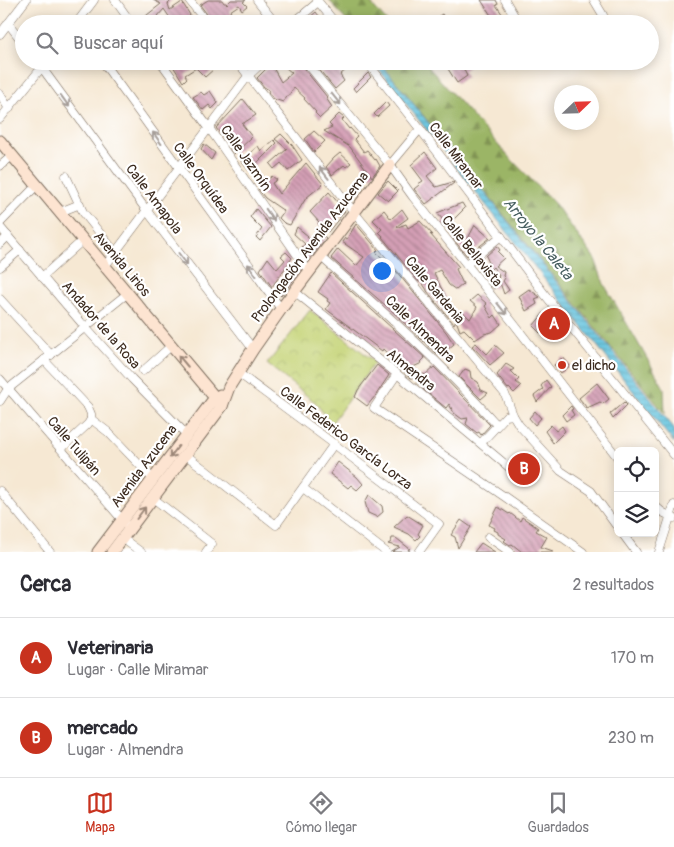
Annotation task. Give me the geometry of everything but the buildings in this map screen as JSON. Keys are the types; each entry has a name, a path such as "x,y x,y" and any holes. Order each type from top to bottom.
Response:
{"street":[{"path":"0,34 26,0"},
{"path":"83,15 94,0"},
{"path":"115,0 126,15"},
{"path":"189,0 201,15"},
{"path":"258,0 269,15"},
{"path":"504,0 513,15"},
{"path":"594,0 602,15"},
{"path":"302,15 318,1 329,15"},
{"path":"8,23 15,32"},
{"path":"0,119 40,70"},
{"name":"Calle Amapola","path":"43,70 147,211 253,349"},
{"name":"Calle Orquídea","path":"108,70 281,309"},
{"name":"Calle Jazmín","path":"167,70 310,270"},
{"name":"Calle Gardenia","path":"244,70 354,212 505,394 513,415 519,424 560,471 591,491 614,523"},
{"path":"104,266 254,70"},
{"name":"Calle Bellavista","path":"313,70 390,165 413,197 614,453"},
{"name":"Calle Miramar","path":"373,70 502,236 546,296 674,455"},
{"path":"0,94 9,109"},
{"name":"Prolongación Avenida Azucema","path":"218,403 294,291 390,165 420,129"},
{"name":"Avenida Lirios","path":"0,141 218,403"},
{"path":"0,166 12,156"},
{"path":"66,176 83,212 115,252"},
{"path":"0,225 37,185"},
{"path":"60,212 80,204"},
{"name":"Andador de la Rosa","path":"0,225 85,327 132,379 187,435"},
{"path":"0,244 8,236"},
{"path":"467,264 502,236"},
{"path":"42,277 83,240"},
{"path":"0,267 20,250"},
{"name":"Calle Almendra","path":"320,256 390,317 498,425"},
{"name":"Almendra","path":"294,291 511,469"},
{"path":"0,401 8,390 128,293"},
{"path":"0,299 51,355"},
{"path":"144,371 171,346"},
{"path":"44,360 88,407 91,414 91,420 88,424 60,449"},
{"name":"Calle Federico García Lorza","path":"238,372 439,524 419,552"},
{"path":"397,374 374,408 583,552"},
{"name":"Calle Tulipán","path":"0,379 125,529 140,552"},
{"name":"Avenida Azucena","path":"112,552 154,479 187,435 218,403"},
{"name":"Avenida Azucena","path":"98,552 125,529 153,498 186,455 218,403"},
{"path":"481,444 506,416 513,415"},
{"path":"91,420 108,432 154,479"},
{"path":"186,455 276,525 334,444"},
{"path":"303,488 386,552"},
{"path":"0,491 50,552"},
{"path":"153,498 212,544 206,552"},
{"path":"659,552 672,517 674,505"},
{"path":"659,509 672,517"},
{"path":"488,537 510,552"},
{"path":"625,537 636,552"}],"green space":[{"path":"329,0 368,0 381,15 342,15"},
{"path":"386,70 431,70 508,156 555,204 595,259 604,284 664,388 665,414"},
{"path":"310,310 375,362 331,424 316,403 267,364"}],"water":[{"path":"379,70 386,70 674,428 674,443"}],"place":[{"name":"Veterinaria","path":"554,324"},
{"name":"el dicho","path":"562,365"},
{"name":"mercado","path":"524,469"}],"water label":[{"name":"Arroyo la Caleta","path":"538,239"}]}
